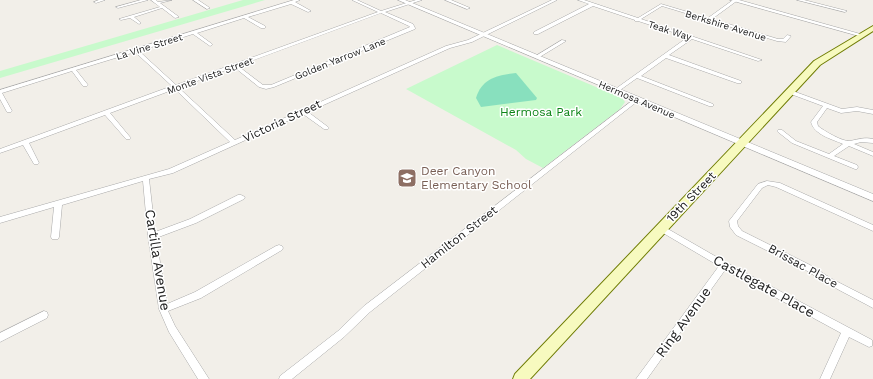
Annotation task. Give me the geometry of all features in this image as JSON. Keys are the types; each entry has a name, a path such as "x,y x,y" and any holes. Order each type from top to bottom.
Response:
{"main road":[{"name":"19th Street","path":"524,378 660,228 817,63 873,28"}],"street":[{"path":"96,2 103,0"},
{"path":"118,7 146,0"},
{"path":"153,0 177,17"},
{"path":"157,3 170,0"},
{"path":"195,0 208,8"},
{"name":"La Vine Street","path":"0,93 298,0"},
{"path":"354,0 380,12"},
{"name":"Hermosa Avenue","path":"401,0 873,198"},
{"name":"Monte Vista Street","path":"0,151 380,12 420,0"},
{"path":"447,0 468,8"},
{"name":"Victoria Street","path":"0,220 146,179 194,162 448,46 470,41 555,0"},
{"name":"Teak Way","path":"580,0 760,60"},
{"path":"708,20 735,0 861,35"},
{"path":"799,0 845,12"},
{"path":"291,2 309,11"},
{"path":"536,33 593,4"},
{"name":"Berkshire Avenue","path":"637,20 661,6 777,40 784,41 789,36"},
{"path":"121,19 163,7"},
{"name":"Golden Yarrow Lane","path":"235,66 261,86 266,87 413,28 411,25 380,12"},
{"path":"131,16 139,23"},
{"path":"245,17 263,27"},
{"path":"193,32 210,45"},
{"path":"616,91 691,37"},
{"path":"536,57 564,42"},
{"path":"136,50 235,143"},
{"path":"666,56 739,82"},
{"path":"73,69 85,85"},
{"path":"637,76 711,105"},
{"path":"0,93 9,111"},
{"path":"790,93 841,111 857,109 873,112"},
{"name":"Hamilton Street","path":"284,379 341,334 367,309 637,99"},
{"path":"826,106 814,122 815,127 823,133 873,154"},
{"path":"303,111 326,128"},
{"path":"106,112 128,138"},
{"path":"780,131 794,142 855,167"},
{"path":"829,157 834,151 849,144 864,139 873,141"},
{"path":"25,142 36,163"},
{"name":"Cartilla Avenue","path":"146,179 152,236 163,309 172,329 204,379"},
{"name":"Brissac Place","path":"873,228 778,185 767,183 760,186 733,221 734,227 740,232 873,304"},
{"path":"152,236 193,221 241,197"},
{"path":"55,237 58,204"},
{"name":"Castlegate Place","path":"660,228 724,265 869,343"},
{"path":"163,309 198,295 279,248"},
{"name":"Ring Avenue","path":"641,379 724,265"},
{"path":"0,338 44,315"},
{"path":"825,379 847,331"}],"green space":[{"path":"243,0 265,0 0,78 0,71"},
{"name":"Hermosa Park","path":"497,45 622,98 625,102 620,109 543,168 526,159 516,150 406,89"},
{"path":"516,73 537,98 536,100 481,107 476,98 482,86 497,77"}],"place":[{"name":"Deer Canyon Elementary School","path":"407,178"}]}
